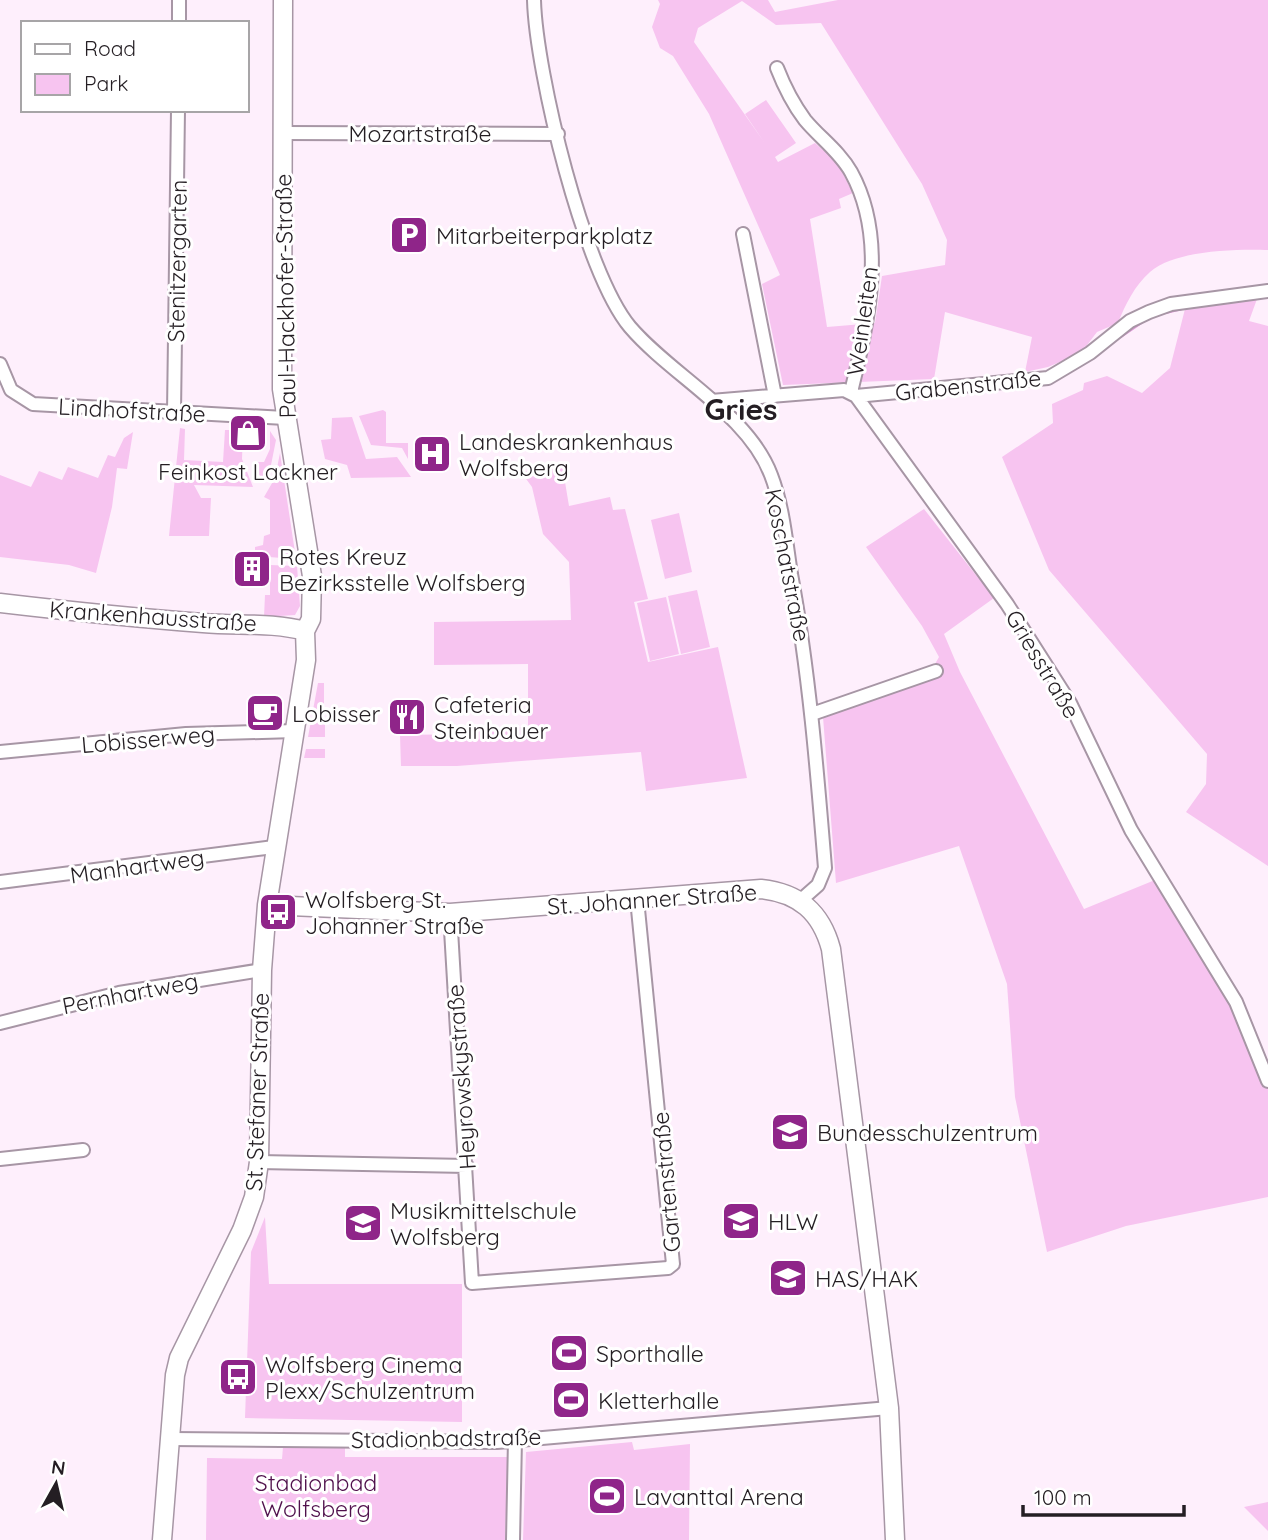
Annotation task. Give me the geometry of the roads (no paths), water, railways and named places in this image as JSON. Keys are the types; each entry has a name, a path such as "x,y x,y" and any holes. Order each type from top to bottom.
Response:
{"street":[{"path":"179,0 179,21"},
{"name":"Paul-Hackhofer-Straße","path":"283,0 285,418 306,528 312,576 311,620 305,631"},
{"name":"Koschatstraße","path":"534,0 540,55 558,134 590,244 620,313 639,337 712,401 752,441 771,475 805,652 825,868 818,885 801,900"},
{"name":"Weinleiten","path":"777,68 785,89 805,120 835,150 851,172 866,211 871,239 869,299 854,394"},
{"name":"Stenitzergarten","path":"174,413 178,112"},
{"name":"Mozartstraße","path":"282,133 558,134"},
{"path":"743,234 775,396"},
{"name":"Grabenstraße","path":"854,394 1048,378 1090,354 1130,321 1149,312 1184,302 1268,291"},
{"name":"Lindhofstraße","path":"0,364 11,390 33,404 285,418"},
{"path":"712,401 854,394"},
{"name":"Griesstraße","path":"854,394 1007,604 1070,703 1131,830 1236,1002 1268,1081"},
{"name":"Krankenhausstraße","path":"0,603 219,625 285,625 305,631"},
{"name":"St. Stefaner Straße","path":"162,1540 174,1375 179,1358 249,1215 259,1162 262,970 267,905 274,847 307,652 305,631"},
{"path":"812,714 936,671"},
{"name":"Lobisserweg","path":"0,752 186,734 295,731"},
{"name":"Manhartweg","path":"0,882 274,847"},
{"name":"St. Johanner Straße","path":"267,905 450,913 761,889 801,900"},
{"name":"Gartenstraße","path":"472,1283 668,1268 673,1264 637,899"},
{"path":"801,900 820,919 831,949 889,1408 895,1540"},
{"name":"Heyrowskystraße","path":"450,913 472,1283"},
{"name":"Pernhartweg","path":"0,1023 119,993 262,970"},
{"path":"0,1159 83,1150"},
{"path":"259,1162 467,1166"},
{"name":"Stadionbadstraße","path":"171,1439 497,1442 889,1408"},
{"path":"513,1540 515,1439"}],"waterway":[{"path":"1167,312 1183,308"},
{"path":"1121,336 1146,319"}],"place":[{"name":"Mitarbeiterparkplatz","path":"409,235"},
{"name":"Feinkost Lackner","path":"248,433"},
{"name":"Landeskrankenhaus Wolfsberg","path":"432,454"},
{"name":"Rotes Kreuz Bezirksstelle Wolfsberg","path":"252,569"},
{"name":"Lobisser","path":"265,713"},
{"name":"Cafeteria Steinbauer","path":"407,717"},
{"name":"Wolfsberg St. Johanner Straße","path":"278,912"},
{"name":"Bundesschulzentrum","path":"790,1132"},
{"name":"HLW","path":"741,1221"},
{"name":"Musikmittelschule Wolfsberg","path":"363,1223"},
{"name":"HAS/HAK","path":"788,1278"},
{"name":"Sporthalle","path":"569,1353"},
{"name":"Wolfsberg Cinema Plexx/Schulzentrum","path":"238,1377"},
{"name":"Kletterhalle","path":"571,1400"},
{"name":"Lavanttal Arena","path":"607,1496"}],"district":[{"name":"Gries","path":"741,409"}],"park label":[{"name":"Stadionbad Wolfsberg","path":"316,1495"}]}
